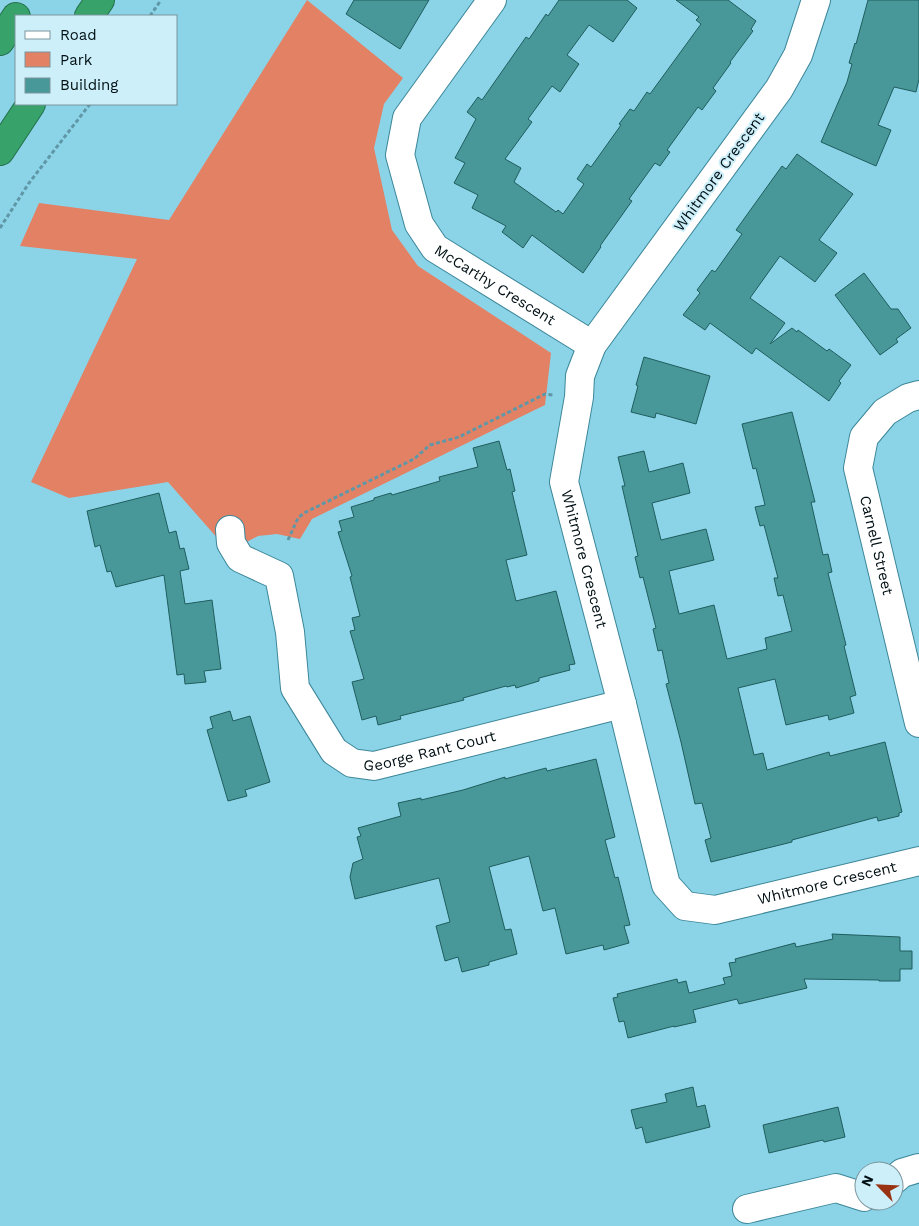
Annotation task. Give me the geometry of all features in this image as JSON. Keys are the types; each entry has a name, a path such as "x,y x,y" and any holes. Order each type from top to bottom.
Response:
{"highway":[{"path":"18,15 28,0"},
{"path":"90,15 100,0"},
{"path":"0,41 15,20"},
{"path":"0,151 30,105"}],"street":[{"name":"McCarthy Crescent","path":"492,0 407,118 400,155 419,224 435,248 592,346"},
{"name":"Whitmore Crescent","path":"816,0 798,55 779,89 592,346 580,376 564,482 622,704 666,884 685,906 715,910 919,862"},
{"name":"Carnell Street","path":"919,395 908,398 885,412 864,437 858,468 919,724"},
{"name":"George Rant Court","path":"230,530 231,543 240,558 279,576 290,632 295,688 334,751 352,763 374,766 622,704"},
{"path":"904,1172 919,1168"},
{"path":"747,1208 836,1188 854,1194"}],"path":[{"path":"151,15 161,0"},
{"path":"0,228 29,183 89,105"},
{"path":"288,540 298,518 304,513 414,459 430,445 459,437 545,394 553,395"}],"green space":[{"path":"307,0 403,78 384,104 374,148 392,230 418,266 551,353 545,405 312,519 300,539 277,534 258,536 243,544 234,557 168,482 69,498 31,482 137,259 20,246 39,203 169,220"}],"building":[{"path":"354,0 429,0 400,49 346,14"},
{"path":"559,0 627,0 637,8 613,42 589,25 567,55 579,64 560,92 552,86 528,119 532,122 505,159 521,168 514,182 556,212 558,210 563,214 584,184 577,179 587,164 591,167 630,109 634,111 647,92 650,94 701,24 696,20 699,17 676,0 728,0 756,21 751,29 753,31 713,88 716,91 702,110 698,107 667,150 670,152 660,166 655,163 629,199 632,201 583,273 532,235 523,248 502,232 506,226 472,208 478,195 454,183 465,163 455,158 476,119 467,112 478,97 482,100 526,37 529,39 546,14 548,16"},
{"path":"868,0 919,0 919,79 916,92 894,87 878,125 891,130 876,166 821,142 847,82 852,64 849,63"},
{"path":"797,154 853,194 819,240 837,253 815,282 780,256 750,298 785,323 770,344 792,328 797,332 798,330 827,351 829,349 851,365 839,381 841,383 829,401 756,348 752,354 710,323 705,330 683,315 700,293 697,290 712,270 715,272 742,234 736,230 782,166 786,169"},
{"path":"864,273 891,309 898,309 911,328 896,339 898,342 880,355 835,295"},
{"path":"644,357 710,376 696,424 656,413 655,418 631,412"},
{"path":"792,412 815,502 811,502 823,555 828,554 832,572 828,573 856,695 850,697 854,713 829,720 828,715 786,725 775,679 738,688 754,755 763,753 767,770 829,752 830,756 885,742 902,812 899,813 899,816 878,821 877,817 792,840 792,842 711,862 705,840 711,838 702,803 695,804 666,684 669,683 662,650 658,651 653,629 656,628 643,577 640,578 635,557 638,556 622,486 625,486 618,457 644,451 649,472 683,463 690,493 652,503 661,540 706,529 714,560 669,571 679,614 714,605 727,659 767,649 765,638 792,631 783,595 778,596 774,578 778,578 764,525 760,526 755,507 765,505 756,468 753,469 742,424"},
{"path":"499,441 507,470 510,469 515,491 512,492 527,555 506,560 516,601 556,591 575,664 569,665 570,670 539,678 539,681 516,688 515,685 506,686 463,698 464,700 400,716 401,719 378,725 376,716 362,720 352,682 364,679 350,631 355,630 352,618 360,616 350,577 352,576 338,532 342,531 339,521 354,517 351,507 374,500 374,498 391,493 392,495 440,481 439,477 478,467 473,448"},
{"path":"159,493 169,533 176,531 180,549 184,548 189,569 180,571 185,604 212,600 221,669 204,671 206,682 185,684 184,674 177,675 164,575 116,587 111,571 107,572 100,545 95,547 87,511"},
{"path":"230,711 233,721 250,716 270,782 245,790 247,796 228,801 207,730 213,728 210,717"},
{"path":"596,759 615,837 605,840 615,878 618,877 630,925 624,926 629,943 604,950 603,945 566,954 555,908 543,911 529,856 489,867 505,930 511,929 517,954 489,962 489,965 462,972 458,957 445,961 436,926 450,922 439,878 355,899 350,877 353,863 363,859 357,837 361,836 358,828 401,816 398,803 421,798 421,800 463,790 505,777 505,779 546,768 547,771"},
{"path":"832,934 900,937 900,951 912,951 912,969 900,969 900,981 804,979 807,988 739,1004 737,999 693,1010 696,1022 628,1038 624,1021 619,1022 613,998 618,997 617,994 677,979 678,983 686,981 689,993 725,984 723,978 732,976 729,963 736,962 735,959 795,943 796,947 833,939"},
{"path":"693,1087 697,1107 705,1105 710,1127 646,1143 642,1127 636,1129 631,1110 667,1102 665,1094"},
{"path":"838,1107 845,1137 824,1142 823,1140 769,1153 763,1125"}]}
